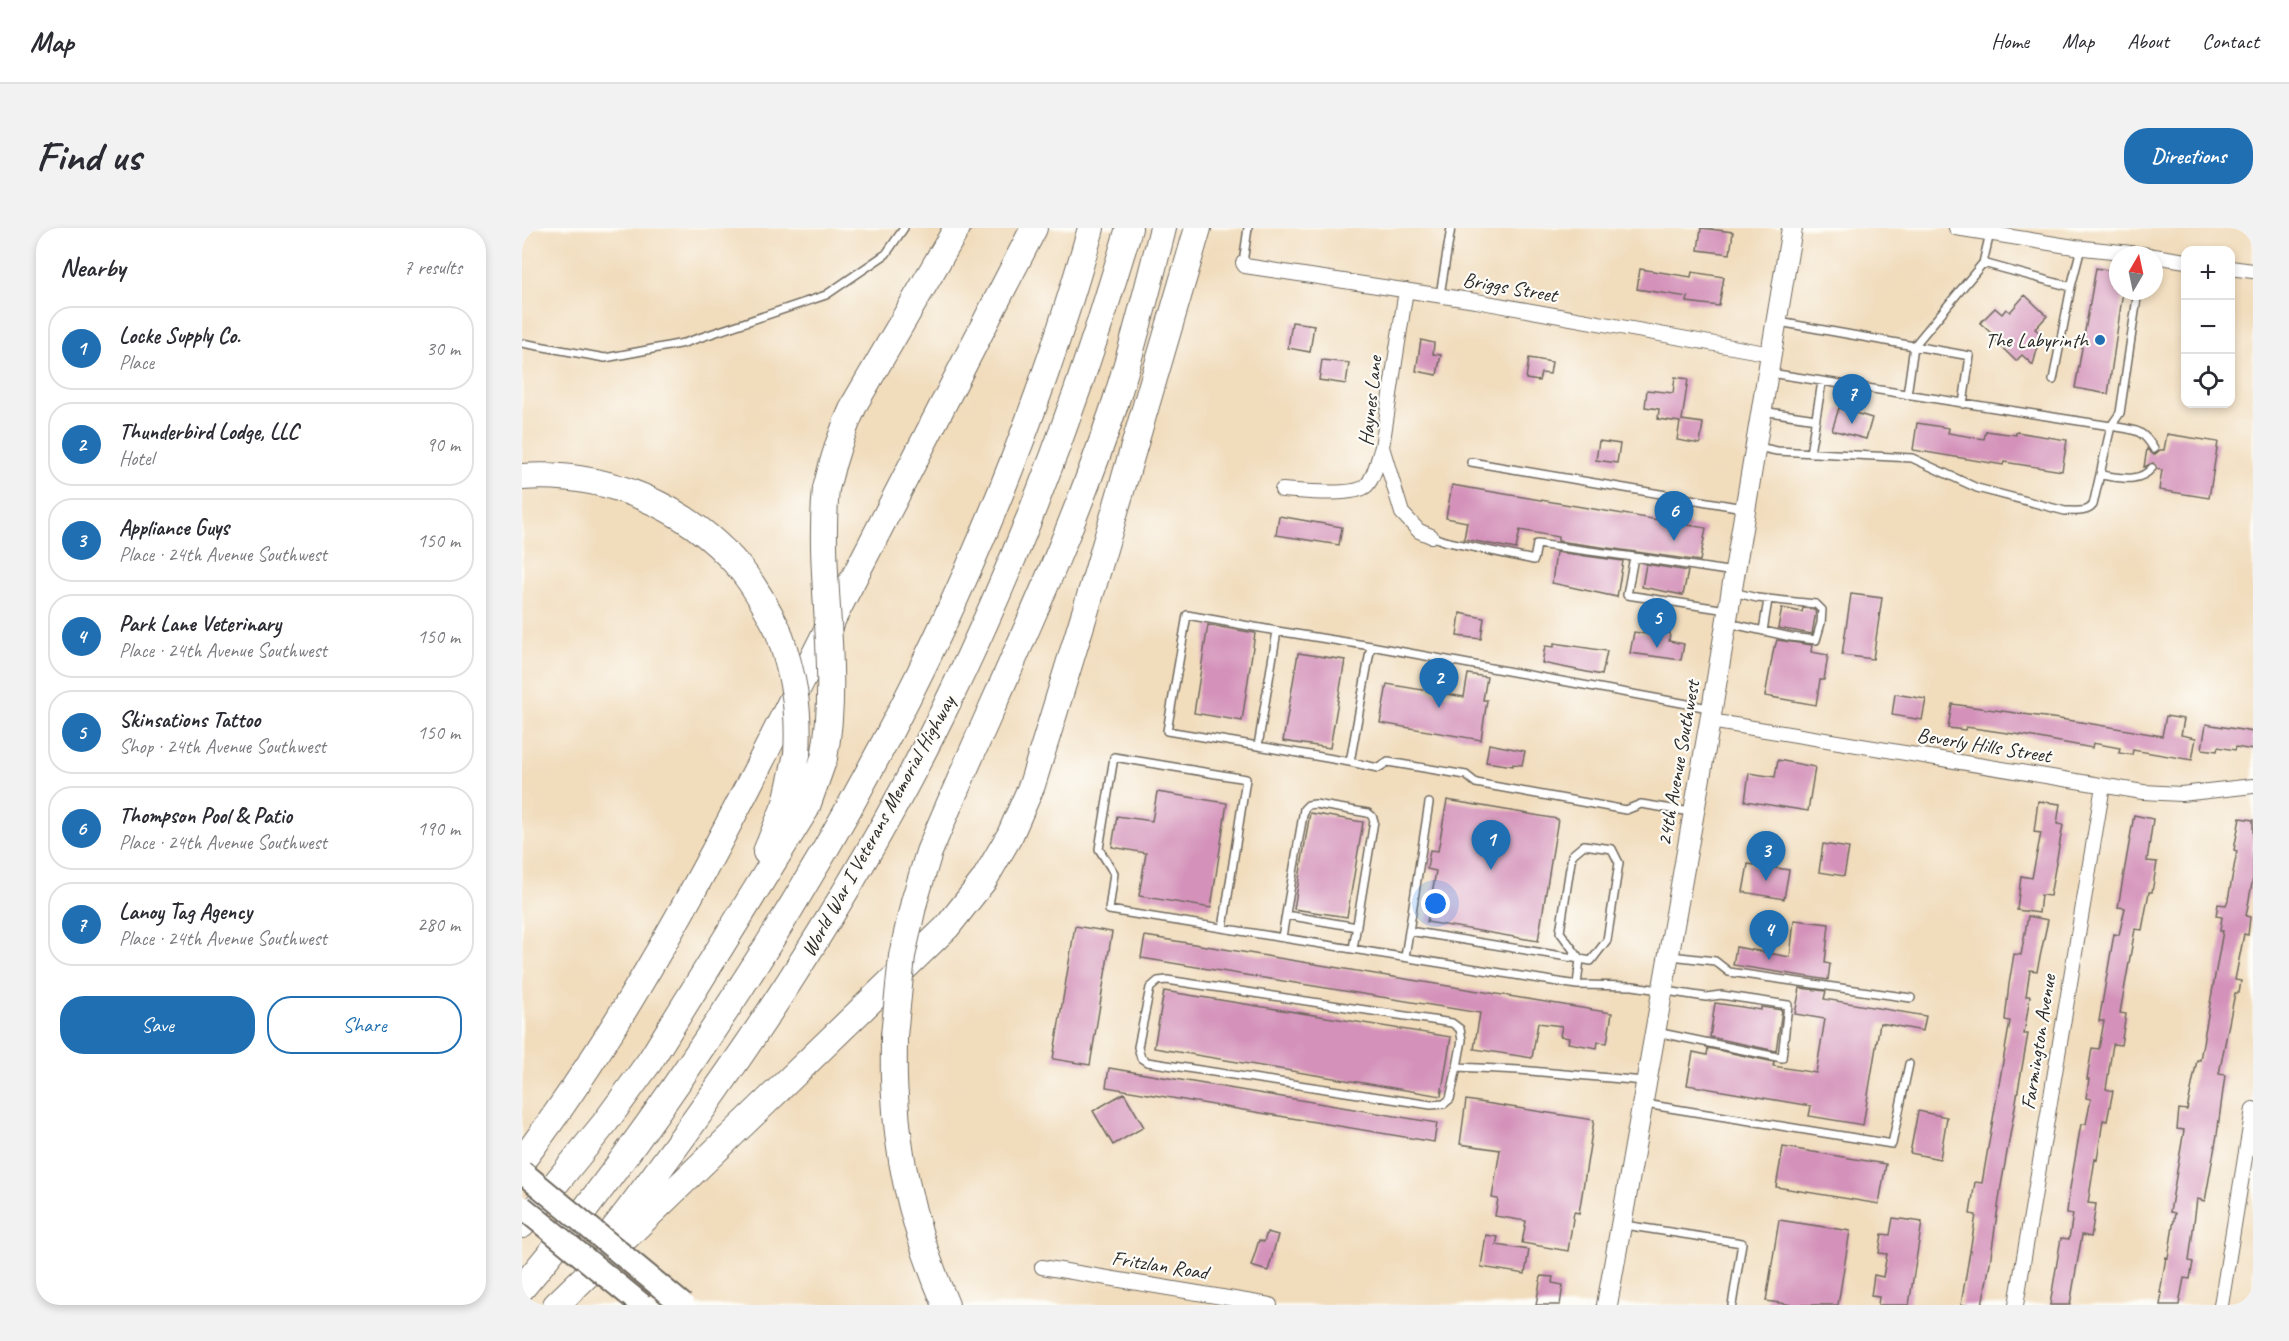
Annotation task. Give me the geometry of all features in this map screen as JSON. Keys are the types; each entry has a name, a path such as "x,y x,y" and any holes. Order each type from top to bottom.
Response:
{"highway":[{"path":"522,1226 604,1124 650,1061 806,809 824,758 831,706 823,524 826,489 842,430 855,403 957,228"},
{"path":"522,1161 555,1118 614,1027 682,911 1034,228"},
{"name":"World War I Veterans Memorial Highway","path":"522,1288 594,1197 672,1091 808,882 874,765 946,621 994,511 1034,407 1091,228"},
{"name":"World War I Veterans Memorial Highway","path":"556,1305 669,1158 732,1068 794,975 900,794 949,699 996,598 1035,506 1076,398 1129,228"},
{"path":"946,1305 932,1271 915,1215 901,1153 894,1096 894,1036 902,956 914,902 929,852 1052,569 1089,475 1141,320 1163,228"},
{"path":"556,1305 947,927 984,880 1010,835 1032,785 1198,228"},
{"path":"522,477 562,477 593,482 648,498 674,512 719,546 740,568 778,630 789,663 797,701 797,754 786,803 769,847 693,993"},
{"path":"522,1172 683,1305"},
{"path":"522,1207 642,1305"}],"main road":[{"name":"24th Avenue Southwest","path":"1607,1305 1711,715 1792,228"}],"street":[{"path":"1956,228 2109,251"},
{"path":"2163,257 2181,260"},
{"name":"Briggs Street","path":"1243,263 1245,266 1440,296 1769,364"},
{"path":"2235,269 2253,271"},
{"name":"Haynes Lane","path":"1406,290 1382,447 1402,513 1419,531 1431,536"},
{"path":"1282,490 1345,492 1359,489 1371,478 1382,447"},
{"name":"Beverly Hills Street","path":"1711,715 2103,786 2160,794 2253,786"},
{"name":"Farmington Avenue","path":"2016,1305 2103,786"},
{"path":"2220,1305 2253,1109"},
{"name":"Fritzlan Road","path":"1042,1267 1270,1305"}],"lane":[{"path":"522,344 605,358 684,343 826,295 886,254 904,228"},
{"path":"1243,263 1248,228"},
{"path":"1440,296 1450,228"},
{"path":"1907,395 1914,346 1983,263 1990,233"},
{"path":"2054,380 2071,287 2081,248"},
{"path":"1983,263 2071,287"},
{"path":"1755,447 1810,453 1912,458 1977,488 2065,511 2080,512 2090,509 2111,426 2120,413 2137,300"},
{"path":"1776,322 1970,356 1963,404"},
{"path":"1769,364 1822,382 2139,431 2147,436 2154,449"},
{"path":"1810,453 1822,382"},
{"path":"1761,411 1816,419"},
{"path":"1471,462 1745,509"},
{"path":"2100,475 2136,478 2145,475 2152,468"},
{"path":"1431,536 1444,542 1534,560 1538,544 1634,557 1730,599 1763,631 1816,640 1822,610 1816,604 1768,600 1730,599 1627,595 1634,557"},
{"path":"1763,631 1768,600"},
{"path":"1694,813 1641,804 1626,810 1476,783 1466,775 1389,762 1378,768 1167,731 1186,615 1371,646 1711,715"},
{"path":"1258,746 1277,630"},
{"path":"1350,762 1371,646"},
{"path":"1223,928 1246,779 1114,757 1099,849 1114,873 1109,910 1577,985 1633,986 1706,998 1722,995 1788,1005 1782,1058 1655,1032"},
{"path":"1405,957 1429,803"},
{"path":"1282,937 1304,809 1308,805 1315,804 1368,813 1374,821 1353,949"},
{"path":"1409,931 1580,959 1591,961 1607,940 1619,863 1612,849 1584,845 1572,855 1560,932 1580,959 1577,985"},
{"path":"1286,915 1357,927"},
{"path":"1669,955 1715,962 1729,972 1911,998"},
{"path":"1167,980 1452,1023 1460,1029 1461,1040 1457,1067 1450,1099 1444,1104 1431,1105 1147,1062 1141,1058 1138,1047 1150,987 1158,981 1167,980"},
{"path":"1643,1104 1892,1144 1909,1064"},
{"path":"1457,1067 1647,1081"},
{"path":"1621,1225 1742,1243 1732,1305"}],"building":[{"path":"1701,228 1733,232 1730,254 1698,250"},
{"name":"The Labyrinth","path":"2096,268 2109,270 2109,300 2122,300 2108,394 2075,388"},
{"path":"1640,269 1691,277 1692,272 1724,277 1719,306 1687,302 1688,297 1637,289"},
{"path":"2025,295 2047,316 2035,329 2041,334 2033,365 2022,355 2016,361 1980,323 1995,308 2002,314 2006,309 2010,312"},
{"path":"1292,322 1314,325 1310,352 1288,348"},
{"path":"1421,340 1434,343 1433,354 1441,355 1437,375 1416,371"},
{"path":"1529,358 1552,362 1550,374 1541,373 1539,381 1526,379"},
{"path":"1322,360 1349,363 1346,384 1319,380"},
{"path":"1675,377 1688,379 1682,420 1703,423 1700,444 1677,440 1680,422 1658,419 1659,409 1645,407 1647,390 1673,393"},
{"path":"1839,408 1872,418 1866,439 1832,430"},
{"path":"1917,423 1949,428 1948,433 1984,439 1986,431 2016,435 2016,432 2067,440 2062,471 2004,462 2003,465 1913,450"},
{"path":"2167,434 2218,442 2209,498 2159,490 2162,470 2157,469 2153,463 2144,467 2147,449 2154,455 2164,450"},
{"path":"1599,441 1620,444 1617,463 1596,460"},
{"path":"1452,485 1706,528 1700,561 1558,541 1558,537 1520,530 1516,549 1464,539 1467,522 1446,518"},
{"path":"1279,516 1342,527 1339,545 1276,535"},
{"path":"1556,552 1623,561 1617,597 1552,583"},
{"path":"1646,564 1688,571 1683,595 1642,587"},
{"path":"1851,594 1882,598 1873,659 1842,655"},
{"path":"1782,608 1802,612 1803,608 1813,609 1816,612 1812,634 1778,628"},
{"path":"1460,613 1484,618 1481,639 1457,636"},
{"path":"1208,625 1255,633 1242,721 1194,713"},
{"path":"1647,630 1670,633 1669,641 1684,644 1681,660 1630,653 1634,632 1646,634"},
{"path":"1777,640 1812,645 1811,652 1828,655 1824,680 1820,680 1816,705 1765,696"},
{"path":"1554,643 1607,651 1602,675 1542,663 1545,646 1554,647"},
{"path":"1298,653 1345,660 1330,748 1283,741"},
{"path":"1468,674 1487,677 1483,700 1487,700 1481,740 1380,723 1387,684 1464,697"},
{"path":"1895,694 1926,699 1922,720 1892,715"},
{"path":"1952,704 2162,736 2166,716 2184,719 2181,735 2196,738 2192,760 2133,750 2132,755 2119,753 2120,748 2093,743 2092,748 1966,727 1965,730 1948,728"},
{"path":"2206,724 2253,732 2253,750 2236,747 2235,750 2218,747 2217,751 2202,749"},
{"path":"1489,744 1525,751 1522,765 1486,762"},
{"path":"1778,760 1815,767 1808,811 1745,801 1749,773 1775,777"},
{"path":"1157,792 1227,803 1211,908 1139,896 1146,853 1112,847 1117,816 1152,821"},
{"path":"1447,800 1558,819 1538,941 1427,922 1436,871 1427,869 1430,850 1438,851"},
{"path":"2038,801 2060,804 2057,824 2063,825 2050,896 2041,895 2039,913 2017,910 2021,876 2032,878 2041,833 2034,832"},
{"path":"1310,813 1363,822 1347,917 1294,909"},
{"path":"2134,815 2153,819 2147,861 2157,862 2152,892 2149,892 2142,930 2135,929 2120,1013 2126,1014 2121,1045 2113,1044 2106,1089 2113,1091 2107,1121 2103,1120 2088,1203 2096,1204 2091,1237 2082,1235 2070,1305 2050,1305 2061,1238 2069,1239 2073,1214 2067,1213 2069,1194 2081,1124 2086,1124 2091,1099 2086,1098 2089,1079 2087,1079 2092,1048 2099,1049 2104,1021 2099,1021 2114,934 2119,935 2125,908 2118,907"},
{"path":"2240,818 2253,820 2253,878 2246,916 2250,917 2248,935 2244,934 2235,980 2241,981 2239,993 2235,993 2219,1074 2225,1075 2217,1135 2205,1201 2197,1199 2189,1261 2193,1262 2190,1279 2184,1278 2179,1305 2160,1305 2162,1293 2160,1293 2175,1213 2170,1212 2184,1130 2177,1129 2179,1109 2187,1110 2197,1060 2200,1060 2223,931 2220,931 2222,917 2216,916 2218,904 2226,905 2228,900 2237,851 2234,850"},
{"path":"1823,844 1849,848 1844,876 1819,872"},
{"path":"1748,864 1789,870 1784,899 1743,892"},
{"path":"2028,916 2048,920 2037,971 2030,970 2026,996 2030,996 2024,1034 2028,1034 1990,1263 1982,1305 1961,1305 1976,1215 1970,1214 1975,1182 1982,1183 2010,1021 2005,1020 2014,954 2021,955"},
{"path":"1794,920 1829,924 1825,963 1830,964 1828,980 1733,965 1736,947 1790,957"},
{"path":"1075,926 1112,932 1090,1065 1053,1059"},
{"path":"1145,936 1612,1013 1607,1043 1598,1042 1597,1048 1568,1043 1569,1038 1560,1036 1562,1026 1538,1023 1532,1058 1474,1049 1480,1013 1141,958"},
{"path":"1800,988 1826,991 1824,999 1926,1016 1923,1031 1880,1023 1863,1125 1809,1116 1811,1106 1687,1085 1693,1052 1707,1055 1708,1048 1774,1062 1773,1066 1816,1073 1825,1019 1795,1014"},
{"path":"1164,991 1451,1037 1441,1096 1154,1048"},
{"path":"1715,1003 1761,1010 1761,1007 1782,1010 1776,1051 1710,1037"},
{"path":"1109,1068 1437,1123 1434,1142 1106,1087"},
{"path":"1124,1093 1144,1127 1113,1145 1093,1111"},
{"path":"1466,1100 1594,1120 1579,1213 1574,1212 1568,1251 1522,1243 1526,1221 1495,1216 1498,1199 1492,1198 1500,1150 1460,1144"},
{"path":"1918,1111 1947,1117 1940,1159 1910,1153"},
{"path":"1783,1147 1886,1164 1879,1204 1776,1187"},
{"path":"1893,1218 1922,1222 1909,1305 1878,1305 1879,1297 1871,1296 1874,1275 1883,1277 1887,1254 1879,1253 1882,1234 1890,1235"},
{"path":"1779,1220 1850,1231 1838,1305 1793,1305 1766,1301"},
{"path":"1267,1232 1278,1235 1268,1271 1251,1266 1259,1240 1264,1242"},
{"path":"1486,1235 1498,1237 1496,1245 1529,1250 1525,1274 1481,1267"},
{"path":"1541,1276 1553,1277 1552,1283 1563,1285 1560,1305 1536,1305"}],"place":[{"name":"The Labyrinth","path":"2100,340"},
{"name":"Lanoy Tag Agency","path":"1852,424"},
{"name":"Thompson Pool & Patio","path":"1674,541"},
{"name":"Skinsations Tattoo","path":"1657,648"},
{"name":"Thunderbird Lodge, LLC","path":"1439,708"},
{"name":"Locke Supply Co.","path":"1491,870"},
{"name":"Appliance Guys","path":"1766,881"},
{"name":"Park Lane Veterinary","path":"1769,960"}]}
